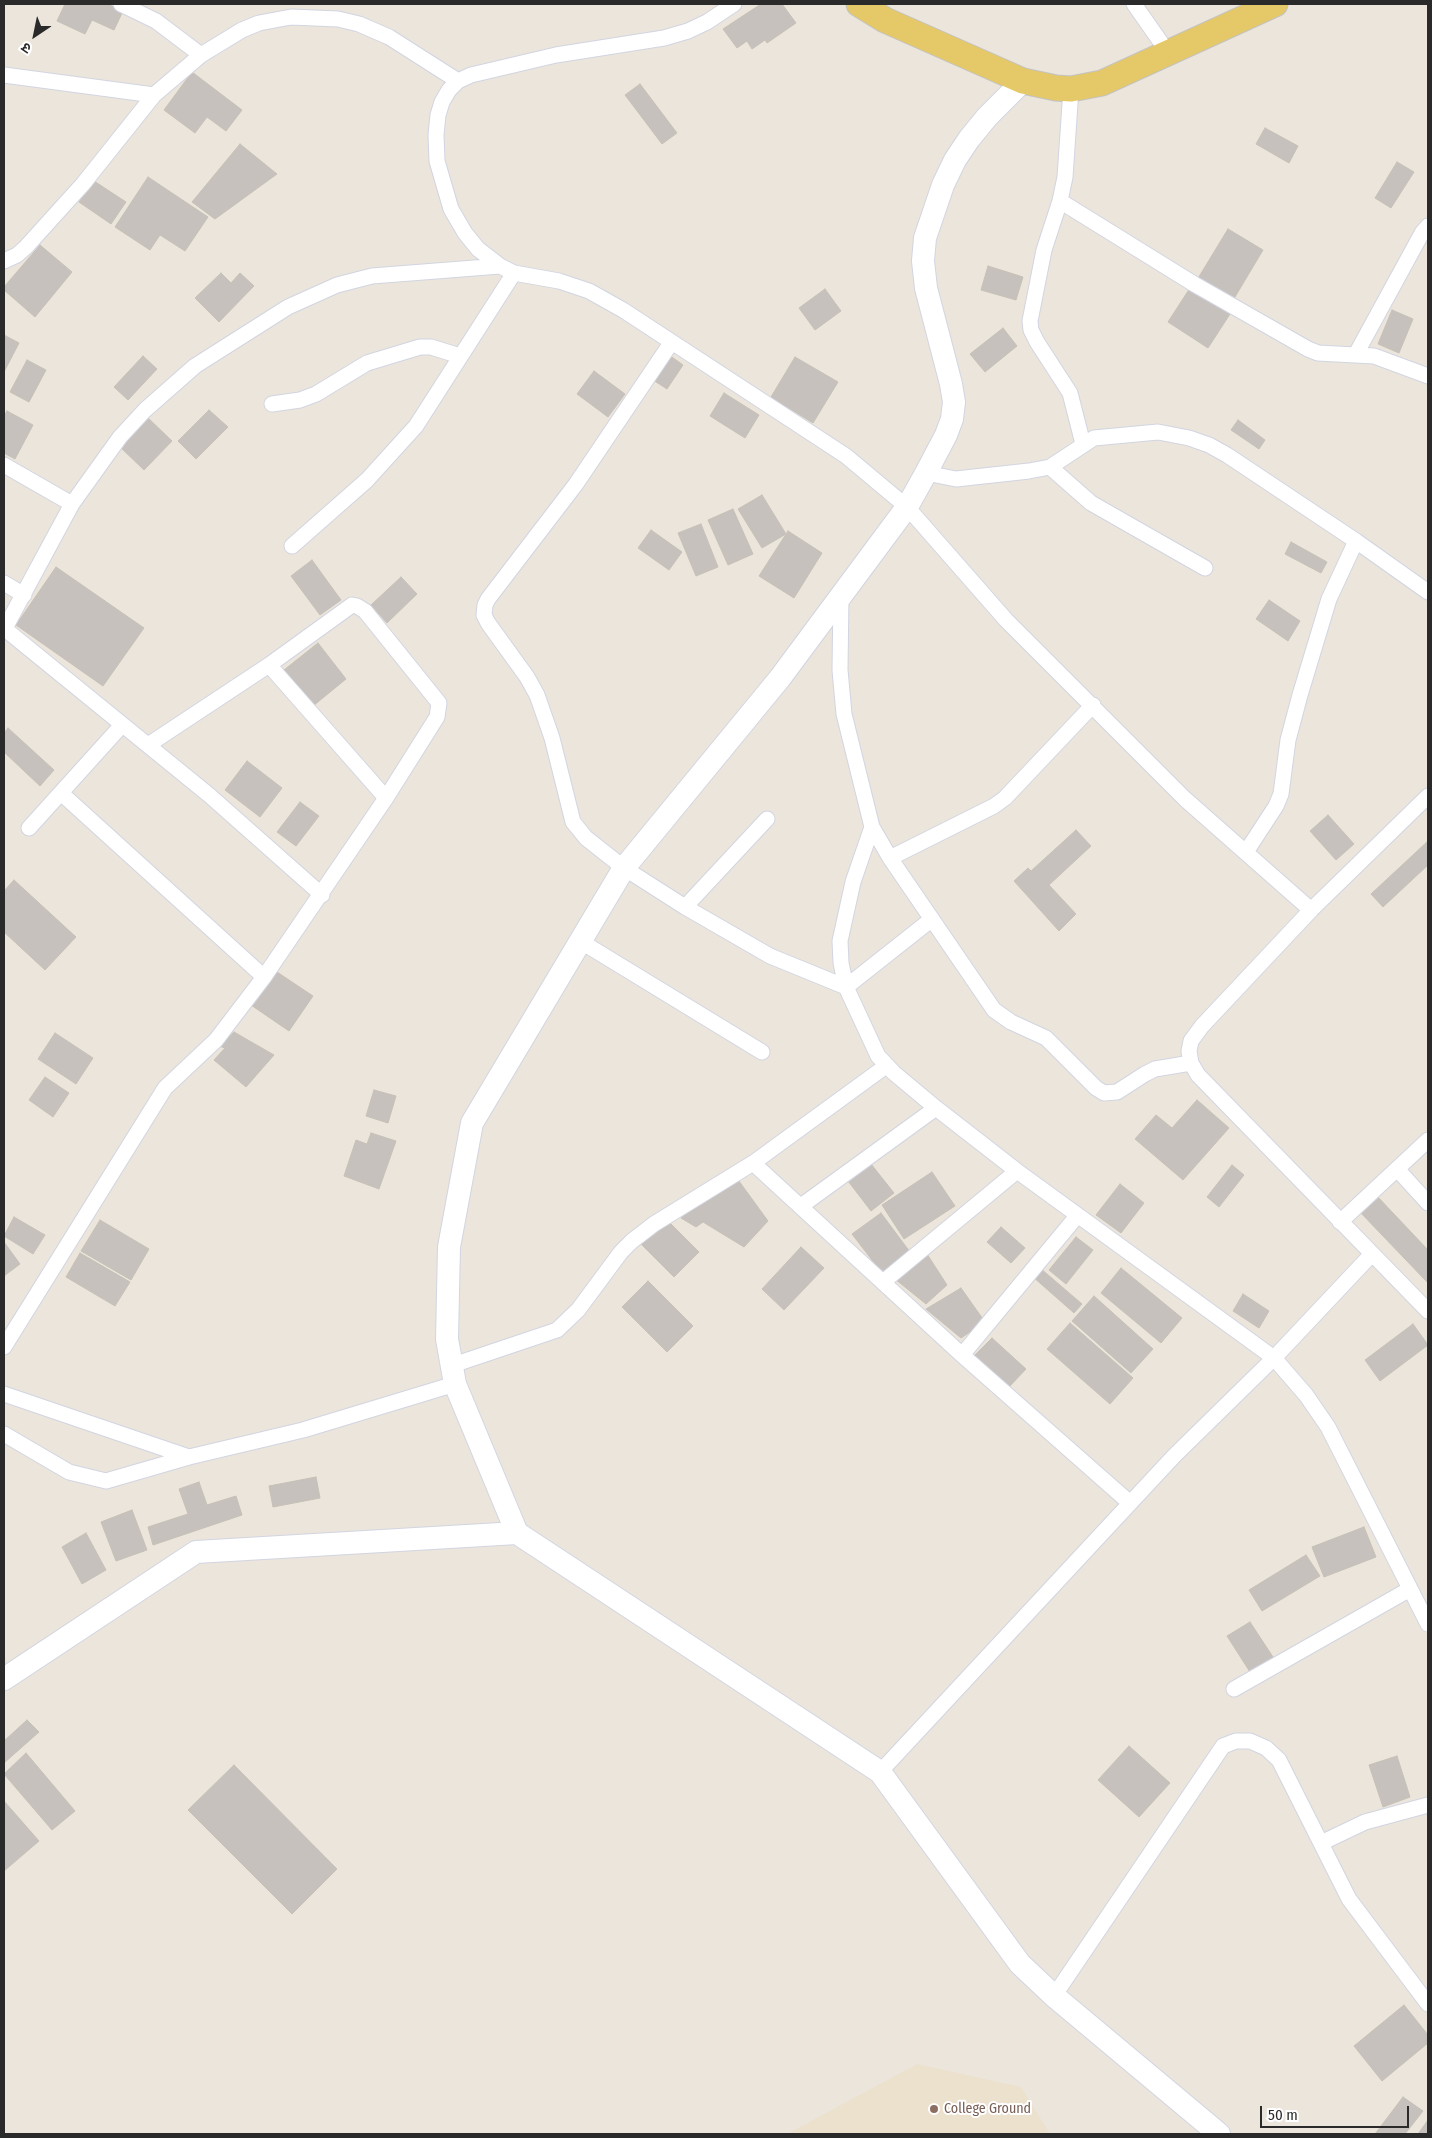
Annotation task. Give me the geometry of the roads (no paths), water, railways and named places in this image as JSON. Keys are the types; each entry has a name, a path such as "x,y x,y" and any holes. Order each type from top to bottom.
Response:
{"main road":[{"path":"858,4 886,20 1022,81 1071,89 1102,83 1169,54 1260,7"},
{"path":"1022,81 987,117 969,139 956,160 943,185 926,238 923,262 926,288 954,402 949,427 907,507 780,678 624,868 472,1123 449,1247 446,1339 452,1375 517,1533 880,1772 1020,1964 1054,1996 1218,2134"},
{"path":"4,1679 196,1552 517,1533"}],"street":[{"path":"121,4 156,21 201,55"},
{"path":"507,269 478,249 465,233 451,209 437,161 436,135 438,115 449,90 458,81 471,75 556,54 664,38 707,22 734,4"},
{"path":"1134,4 1169,54"},
{"path":"4,261 17,255 39,233 83,184 154,96 201,55 242,30 259,23 291,17 338,19 359,24 389,37 458,81"},
{"path":"4,75 154,96"},
{"path":"1071,89 1065,177 1060,201 1042,259 1032,305 1031,330 1070,393 1083,444"},
{"path":"1060,201 1194,284 1308,350 1327,354 1356,354 1393,362 1428,376"},
{"path":"1356,354 1422,233 1428,226"},
{"path":"292,546 368,480 416,426 460,356 507,269"},
{"path":"322,895 209,795 4,629 72,504 120,437 145,410 196,366 288,308 337,285 372,276 507,269 559,281 589,291 623,310 846,456 907,507 1006,620 1185,799 1312,910"},
{"path":"671,342 576,484 488,599 484,615 538,695 552,738 573,822 586,838 624,868 685,907 770,956 846,987"},
{"path":"272,404 300,400 316,394 367,363 420,347 431,347 460,356"},
{"path":"926,474 956,479 1050,467 1062,461 1083,444 1094,438 1158,432 1189,438 1209,445 1227,455 1356,541 1428,592"},
{"path":"4,466 72,504"},
{"path":"1050,467 1091,503 1205,568"},
{"path":"1246,852 1276,806 1281,794 1288,740 1300,695 1329,599 1356,541"},
{"path":"4,583 24,595"},
{"path":"841,595 840,670 844,714 872,826 890,858 994,1010 1011,1022 1046,1038 1096,1088 1104,1093 1117,1092 1155,1069 1191,1063"},
{"path":"4,1347 165,1088 216,1040 264,977 322,895 386,798 437,717 439,702 365,611 357,606 347,608 269,665 148,745"},
{"path":"269,665 386,798"},
{"path":"890,858 994,806 1005,798 1092,705"},
{"path":"29,828 122,725"},
{"path":"61,793 264,977"},
{"path":"1428,796 1312,910 1202,1026 1191,1041 1189,1051 1191,1063 1198,1076 1371,1255 1428,1311"},
{"path":"685,907 767,819"},
{"path":"872,826 853,882 840,941 841,963 846,987 878,1056 886,1066 936,1108 1077,1216 1274,1358 1306,1395 1328,1427 1428,1624"},
{"path":"846,987 932,919"},
{"path":"580,941 762,1052"},
{"path":"4,1434 70,1472 106,1481 189,1457 303,1430 452,1375 557,1330 578,1310 621,1252 632,1241 654,1224 753,1163 886,1066"},
{"path":"801,1206 936,1108"},
{"path":"1340,1222 1428,1140"},
{"path":"753,1163 962,1354 1130,1503"},
{"path":"1396,1169 1428,1203"},
{"path":"883,1282 1017,1170"},
{"path":"962,1354 1077,1216"},
{"path":"880,1772 1174,1456 1274,1358 1371,1255"},
{"path":"4,1394 189,1457"},
{"path":"1234,1689 1410,1589"},
{"path":"1054,1996 1223,1746 1236,1740 1250,1741 1266,1748 1279,1760 1348,1899 1428,2004"},
{"path":"1321,1843 1365,1822 1428,1805"}],"place":[{"name":"College Ground","path":"934,2109"}]}
